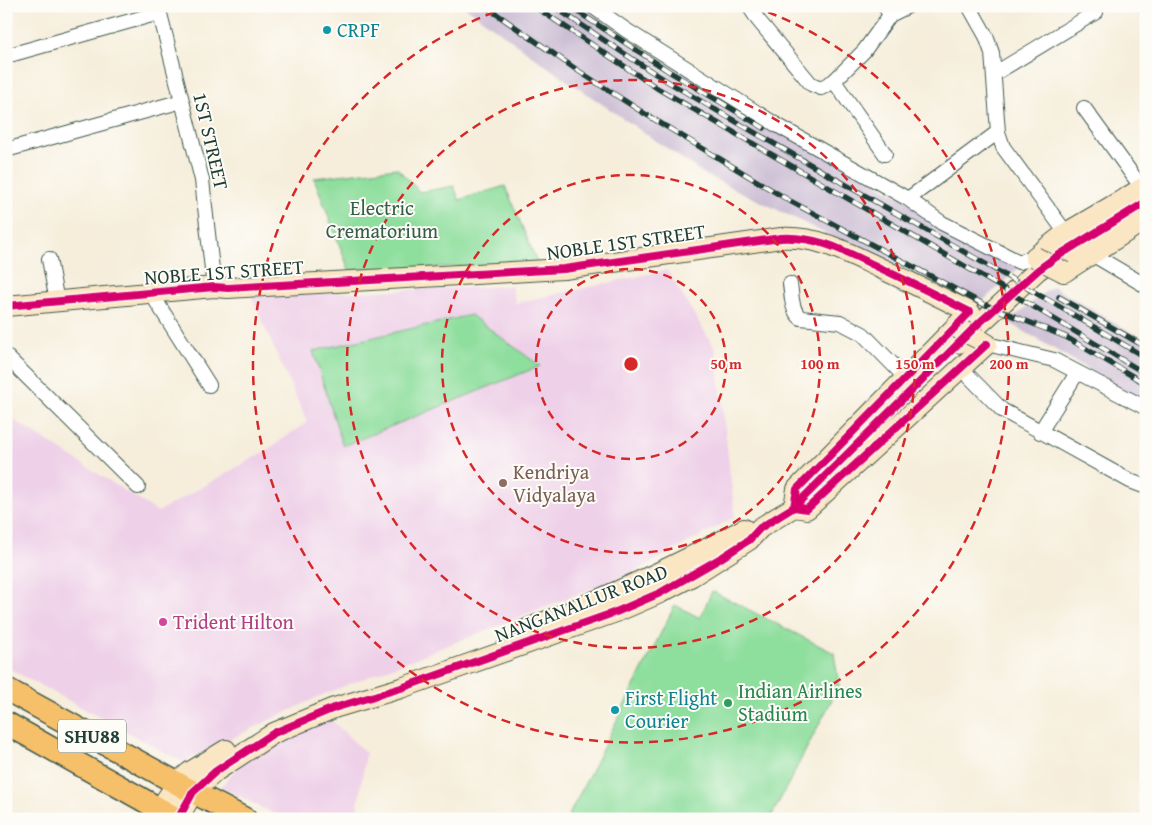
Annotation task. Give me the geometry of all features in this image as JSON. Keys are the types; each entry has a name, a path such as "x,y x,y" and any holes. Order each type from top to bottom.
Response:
{"main road":[{"name":"SHU88","path":"6,689 245,819"},
{"name":"SHU88","path":"6,723 172,816"}],"street":[{"path":"592,6 626,30 776,124 908,199 942,223 1019,262 1036,257 1066,233 1145,192 1084,108"},
{"path":"749,6 758,20 812,84 821,88 834,80 864,51 888,11 908,6"},
{"path":"969,6 986,36 992,53 998,132 1003,147 1066,233"},
{"path":"994,74 1096,12 1095,6"},
{"path":"6,56 158,10"},
{"name":"1ST STREET","path":"158,10 202,180 214,287"},
{"path":"834,80 885,154"},
{"path":"6,150 182,102"},
{"path":"908,199 998,132"},
{"name":"NANGANALLUR ROAD","path":"172,816 190,772 282,716 390,683 416,678 616,612 660,593 722,558 749,540 760,528 794,507 978,324 1038,270 1145,192"},
{"path":"1036,257 1064,272 1146,219"},
{"name":"NOBLE 1ST STREET","path":"6,306 214,287 564,269 753,241 798,237 822,242 970,312 798,489 794,507"},
{"path":"1092,254 1146,286"},
{"path":"49,260 57,302"},
{"path":"790,284 794,312 798,316 801,318 840,322 862,334 906,378"},
{"path":"151,293 209,385"},
{"path":"956,327 983,341 1054,360 1146,408"},
{"path":"794,507 807,508 961,368 983,341"},
{"path":"6,356 138,487"},
{"path":"961,368 1002,410 1130,481 1146,487"},
{"path":"1040,432 1077,373"}],"shaded area":[{"path":"464,6 584,6 629,39 1020,267 976,307 706,175 549,68"},
{"name":"Kendriya Vidyalaya","path":"667,270 716,350 735,517 636,571 322,695 183,762 6,667 6,415 158,512 267,450 307,422 251,296 511,286 516,303"},
{"path":"1054,287 1146,341 1146,403 1008,322 1046,291"},
{"path":"330,719 366,753 356,819 284,819 221,787 249,754"}],"green space":[{"name":"Electric Crematorium","path":"397,168 420,192 454,186 459,200 505,186 538,264 349,270 314,178"},
{"path":"471,315 540,366 343,446 313,351"},
{"name":"Indian Airlines Stadium","path":"712,591 834,653 839,686 770,819 567,819 675,605 700,618"}],"railway":[{"path":"485,6 577,70 642,112 790,201 981,303 1066,337 1146,384"},
{"path":"534,6 657,88 999,286 1146,374"},
{"path":"553,6 667,81 1087,322 1146,358"},
{"path":"569,6 670,72 764,128"},
{"path":"1059,297 1146,347"}],"cycle path":[{"path":"178,819 193,792 216,771 274,733 334,708 401,688 616,612 660,593 721,558 749,540 760,528 794,507 978,324 1038,270 1146,202"},
{"path":"6,306 214,287 228,288 564,269 781,238 820,242 856,256 970,312 797,489 794,507 807,509 987,344"}],"place":[{"name":"CRPF","path":"327,30"},
{"name":"Kendriya Vidyalaya","path":"503,483"},
{"name":"Trident Hilton","path":"163,622"},
{"name":"Indian Airlines Stadium","path":"728,703"},
{"name":"First Flight Courier","path":"615,710"}]}
